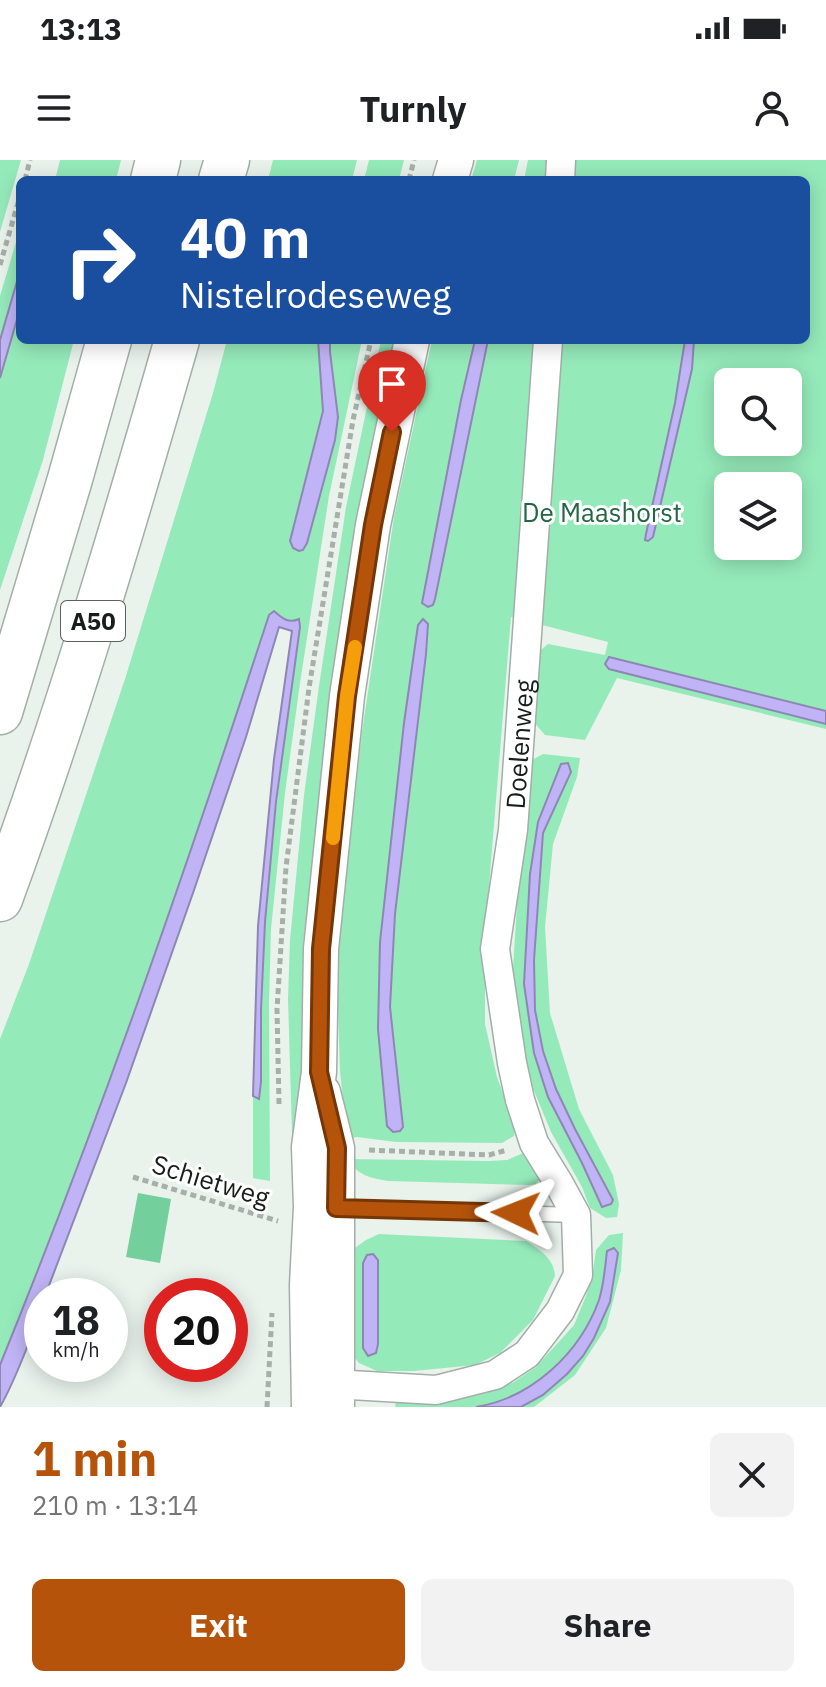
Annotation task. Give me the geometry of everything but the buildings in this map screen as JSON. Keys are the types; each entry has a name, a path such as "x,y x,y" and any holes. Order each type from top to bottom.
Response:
{"highway":[{"name":"A50","path":"0,712 108,344"},
{"name":"A50","path":"0,899 26,829 126,516 176,344"}],"street":[{"path":"324,1207 309,1147 319,1072 321,949 347,696 373,525 411,344"},
{"name":"Doelenweg","path":"323,1395 436,1390 495,1375 527,1354 560,1311 578,1275 576,1215 534,1143 520,1100 495,949 513,830 548,344"},
{"path":"319,1072 337,1148 307,1285 323,1395"}],"lane":[{"path":"324,1207 576,1215"}],"path":[{"path":"0,265 16,210"},
{"path":"280,947 277,1009 280,1117"},
{"path":"337,1148 489,1155 534,1143"},
{"name":"Schietweg","path":"133,1177 278,1221"}],"green space":[{"path":"0,160 21,160 16,176 0,232"},
{"path":"60,160 121,160 117,176 56,176"},
{"path":"273,160 357,160 353,176 269,176"},
{"path":"369,160 404,160 400,176 365,176"},
{"path":"477,160 519,160 515,176 472,176"},
{"name":"De Maashorst","path":"528,160 826,160 826,711 608,657 609,669 826,724 826,729 617,678 585,740 545,735 532,720 535,655 548,644 605,655 608,642 511,617 485,935 485,1024 497,1077 515,1126 514,1136 502,1143 347,1139 340,1071 339,934 362,732 394,517 431,344 474,344 422,602 435,599 487,344 810,344 810,176 525,176","holes":["423,619 428,625 395,914 390,1007 403,1127 388,1126 378,1029 380,942 418,625"]},
{"path":"16,242 16,285 0,340 0,296"},
{"path":"16,323 16,344 73,344 43,460 0,590 0,378"},
{"path":"226,344 318,344 323,411 290,541 303,549 335,440 338,417 330,344 361,344 329,496 285,793 271,929 270,1181 253,1178 253,1096 259,1098 261,1090 265,919 300,627 274,611 269,615 174,899 37,1273 35,1278 24,1278 24,1305 0,1365 0,1039 29,964 125,679"},
{"path":"380,344 395,344 340,635 303,944 301,1140 294,1138 292,1133 288,999 290,940 304,795 346,507"},
{"path":"543,754 580,758 577,777 553,844 545,927 550,1013 579,1109 613,1175 619,1204 617,1217 606,1218 590,1208 582,1187 551,1132 532,1086 520,1044 512,984 526,763","holes":["561,765 571,772 543,833 534,960 535,1010 543,1051 556,1089 613,1200 598,1200 548,1097 534,1053 524,984 530,874 538,822"]},
{"path":"528,1151 542,1176 536,1184 529,1185 389,1181 364,1175 346,1159 489,1161 507,1160"},
{"path":"623,1233 621,1270 606,1328 575,1375 534,1407 521,1407 564,1376 595,1337 611,1297 618,1253 607,1251 599,1300 580,1338 535,1383 497,1402 476,1407 395,1407 396,1400 460,1399 487,1393 514,1382 536,1367 574,1325 586,1296 596,1250 609,1235"},
{"path":"379,1234 526,1241 549,1259 555,1276 533,1320 500,1353 475,1365 377,1371 359,1363 349,1351 347,1261 355,1248","holes":["367,1255 378,1261 378,1344 376,1353 363,1348 363,1263"]}],"shaded area":[{"path":"16,285 16,323 0,378 0,340"},
{"path":"318,344 330,344 338,417 335,440 307,543 299,551 293,548 290,541 323,411"},
{"path":"474,344 487,344 435,599 433,605 428,607 422,603"},
{"path":"684,344 694,344 692,369 653,537 648,541 645,540 646,534 675,403"},
{"path":"274,611 288,621 299,619 300,627 276,802 265,922 259,1099 253,1096 258,926 274,759 292,631 279,627 246,737 126,1083 52,1278 35,1278 174,898 269,615"},
{"path":"423,619 428,624 426,654 395,914 390,1007 403,1127 393,1132 387,1126 378,1029 380,942 404,723 418,625"},
{"path":"609,657 826,711 826,724 609,669 605,664"},
{"path":"568,763 571,772 543,833 534,960 535,1010 543,1051 556,1089 613,1200 602,1207 548,1097 534,1053 524,984 530,874 538,822 561,764"},
{"path":"614,1248 618,1253 610,1302 583,1356 543,1395 521,1407 476,1407 516,1394 535,1383 566,1355 591,1319 601,1294 607,1251"},
{"path":"373,1254 378,1260 378,1344 376,1353 368,1356 363,1348 363,1263 367,1255"},
{"path":"24,1305 24,1354 0,1407 0,1365"}],"slow traffic":[{"path":"333,838 355,647"}],"route":[{"path":"392,432 373,525 347,696 321,949 319,1072 337,1148 336,1208 516,1213"}]}
